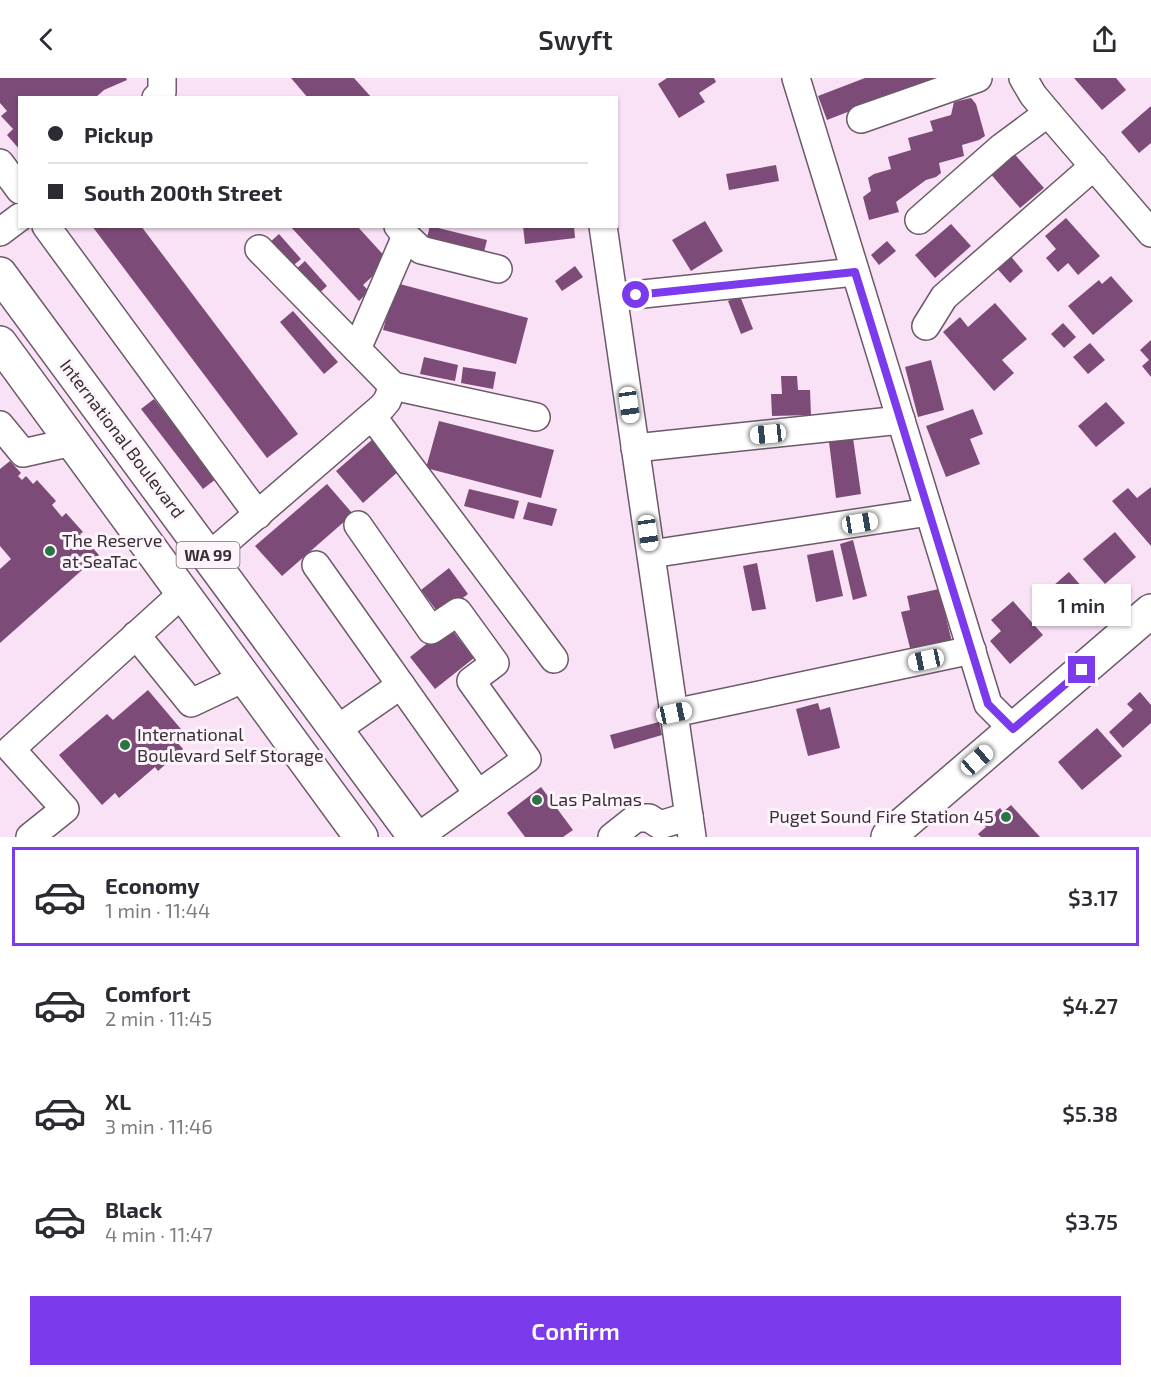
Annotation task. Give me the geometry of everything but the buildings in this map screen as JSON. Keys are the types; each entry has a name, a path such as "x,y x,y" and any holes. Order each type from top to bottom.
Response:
{"main road":[{"name":"International Boulevard","path":"0,274 416,837"},
{"name":"WA 99","path":"0,343 361,837"},
{"path":"888,837 1151,611"}],"street":[{"path":"158,96 162,92 162,78"},
{"path":"796,78 988,704 1013,729"},
{"path":"861,119 978,78"},
{"path":"1023,78 1033,95 1151,232"},
{"path":"919,220 1002,147 1048,113"},
{"path":"0,163 18,187"},
{"path":"926,326 944,297 1094,166"},
{"path":"0,231 18,218"},
{"path":"47,228 258,514"},
{"path":"603,228 690,827 660,825 649,818 636,818 612,837"},
{"path":"357,349 402,231 421,250 498,269"},
{"path":"259,249 393,386 537,417"},
{"path":"614,297 855,272"},
{"path":"209,556 382,407 393,386"},
{"path":"372,416 554,659"},
{"path":"635,448 901,420"},
{"path":"0,425 23,453 72,442"},
{"path":"651,554 929,512"},
{"path":"358,525 431,630 458,612 495,663 471,681 527,759 416,837"},
{"path":"316,565 478,794"},
{"path":"30,837 65,809 5,753 183,593"},
{"path":"136,635 191,703 244,678"},
{"path":"674,713 972,650"},
{"path":"336,730 401,685"}],"place":[{"name":"The Reserve at SeaTac","path":"50,551"},
{"name":"International Boulevard Self Storage","path":"125,745"},
{"name":"Las Palmas","path":"537,800"},
{"name":"Puget Sound Fire Station 45","path":"1006,817"}],"route":[{"path":"636,295 855,272 988,704 1013,729 1082,670"}]}
